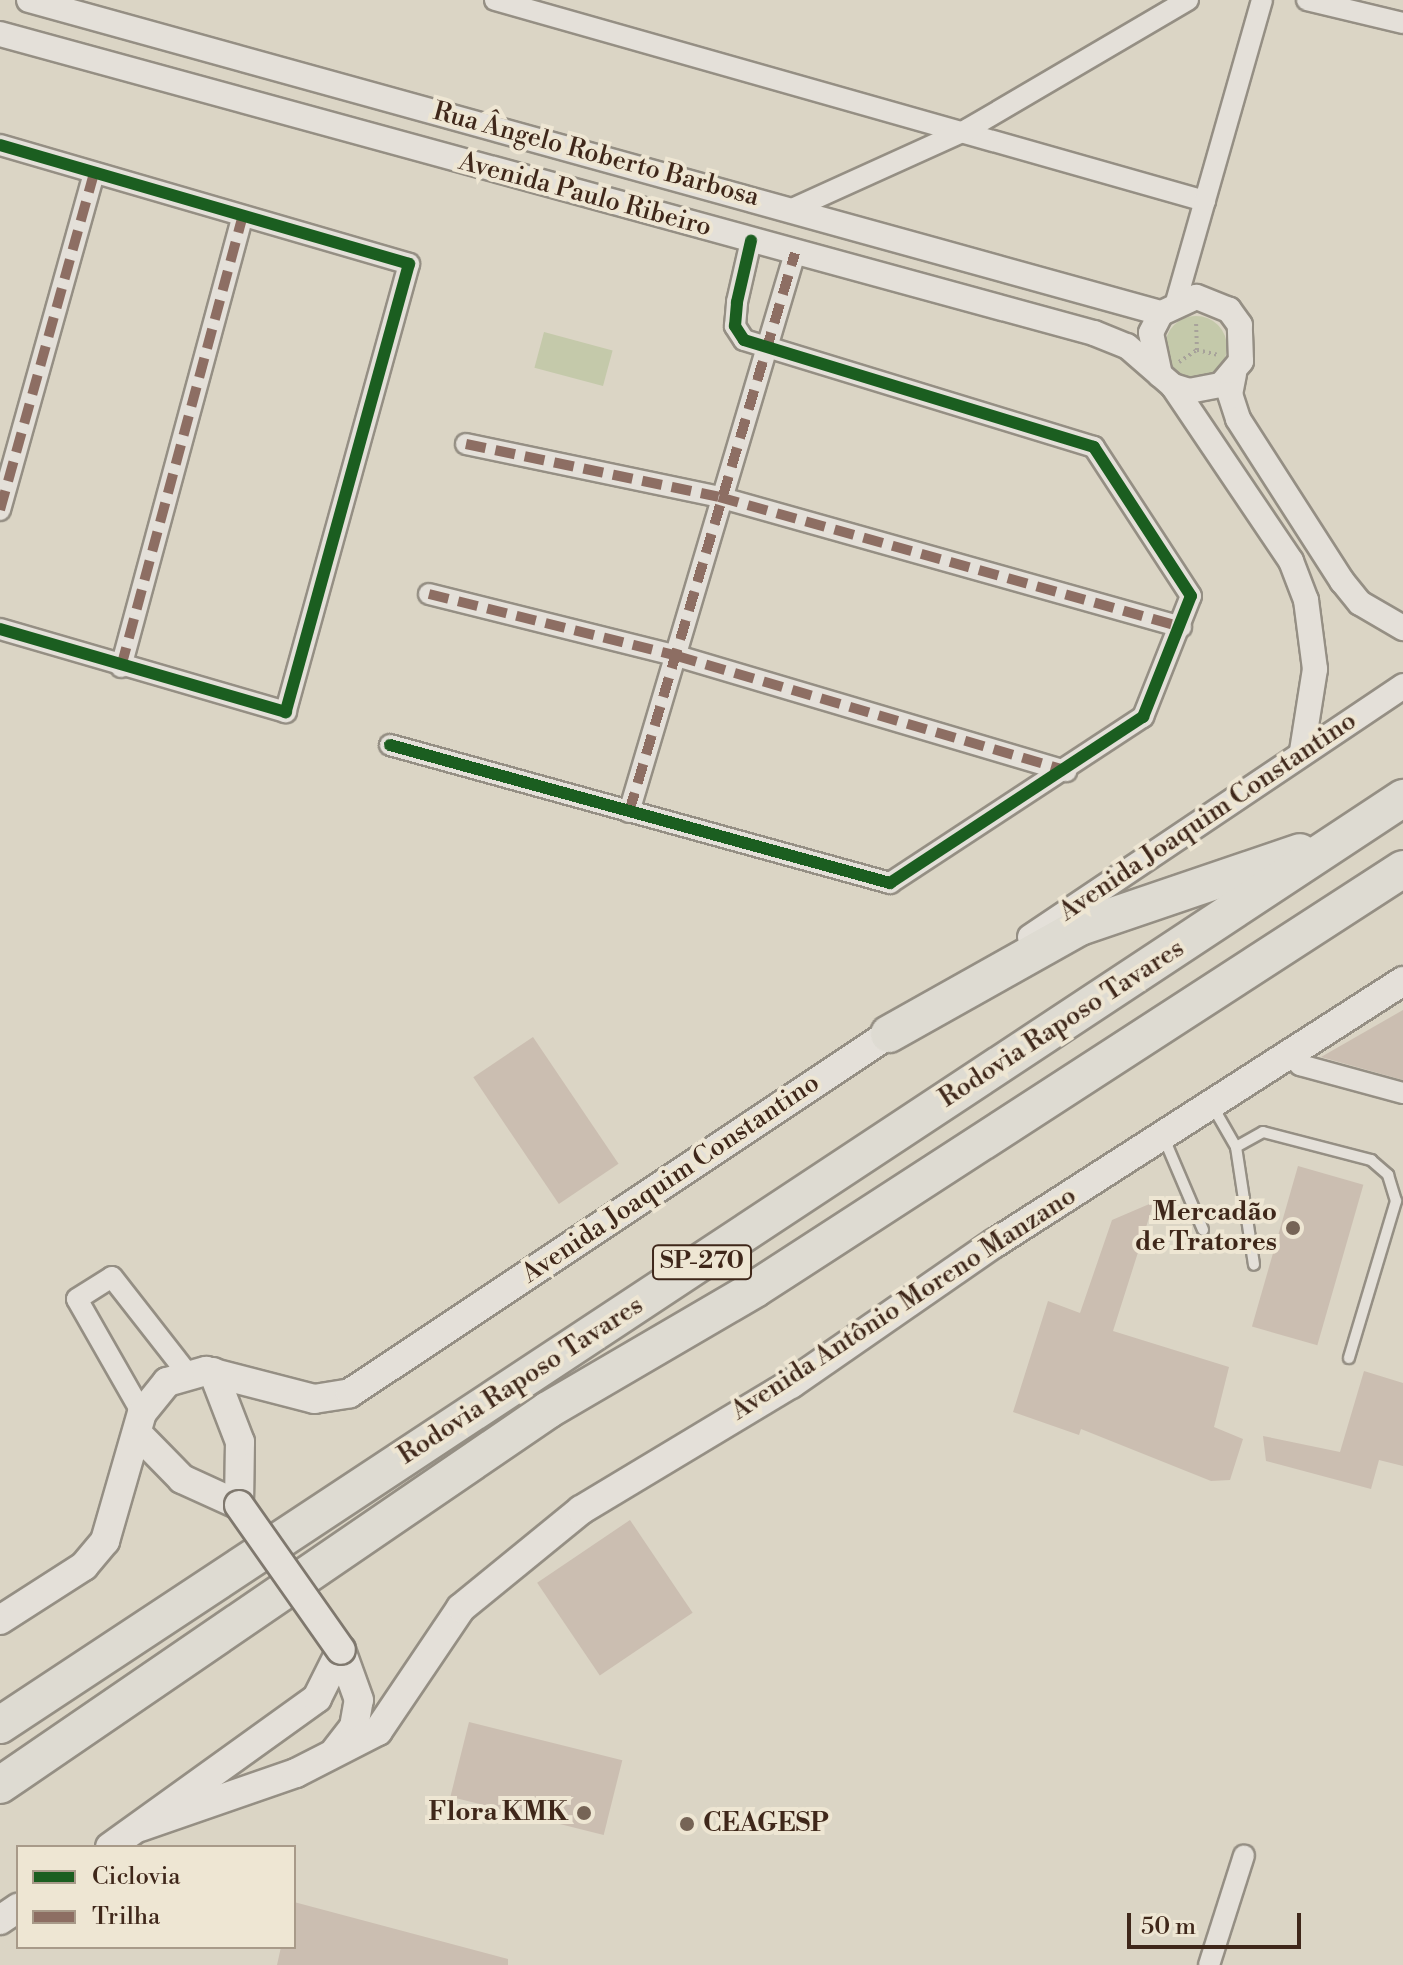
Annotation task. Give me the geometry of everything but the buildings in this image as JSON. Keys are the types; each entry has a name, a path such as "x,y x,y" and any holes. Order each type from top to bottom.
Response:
{"highway":[{"name":"Rodovia Raposo Tavares","path":"0,1725 1403,798"},
{"path":"889,1034 1080,927 1343,838"},
{"name":"Rodovia Raposo Tavares","path":"0,1785 548,1410 755,1289 1403,869"},
{"path":"1162,1026 1403,888"}],"main road":[{"name":"Avenida Antônio Moreno Manzano","path":"140,1827 332,1753 378,1731 461,1608 581,1510 791,1384 1210,1102 1403,981"},
{"name":"Avenida Joaquim Constantino","path":"200,1373 314,1399 350,1393 889,1034"},
{"path":"0,1620 95,1555 140,1423 159,1388 200,1373 240,1442 239,1505"},
{"path":"140,1423 182,1479 239,1505 341,1650 354,1674 357,1714 332,1753"},
{"name":"Avenida Antônio Moreno Manzano","path":"113,1845 317,1698 341,1650"}],"street":[{"name":"Rua Ângelo Roberto Barbosa","path":"29,0 792,209 1178,304 1214,300 1240,325 1244,343 1234,374"},
{"path":"495,0 968,129 1205,201"},
{"path":"1148,0 1179,3"},
{"path":"1234,374 1206,391 1166,380 1151,333 1178,304 1262,0"},
{"path":"1307,0 1403,23"},
{"path":"792,209 968,129 1179,3"},
{"name":"Avenida Paulo Ribeiro","path":"0,34 1094,333 1127,346 1166,380 1291,561 1306,600 1315,669 1302,751"},
{"path":"0,145 409,264 286,712 121,667 0,629"},
{"path":"0,510 94,173"},
{"path":"121,667 242,217"},
{"path":"390,745 890,883 1066,771 1143,717 1181,627 1188,586 1088,441 744,340 735,326 751,241"},
{"path":"629,812 677,656 719,497 769,346 795,253"},
{"path":"1234,374 1230,394 1238,419 1342,581 1360,603 1403,628"},
{"path":"466,444 719,497 1181,627"},
{"path":"429,594 677,656 1066,771"},
{"name":"Avenida Joaquim Constantino","path":"889,1034 1302,751 1403,686"},
{"path":"1288,1052 1300,1065 1403,1093"},
{"path":"140,1423 77,1299 112,1277 200,1373"},
{"path":"1209,1965 1244,1855"}],"lane":[{"path":"1210,1102 1236,1147 1254,1265"},
{"path":"1236,1147 1263,1132 1371,1160 1388,1175 1396,1201 1349,1358"},
{"path":"1163,1134 1203,1230"}],"path":[{"path":"1166,380 1197,350 1178,304"}],"green space":[{"path":"1190,316 1202,316 1218,325 1225,335 1225,359 1218,369 1202,378 1190,378 1170,364 1165,353 1165,341 1179,321"},
{"path":"544,332 613,350 603,386 534,368"}],"marked path":[{"path":"0,510 94,173"},
{"path":"121,667 242,217"},
{"path":"629,812 795,253"},
{"path":"466,444 719,497 1181,627"},
{"path":"429,594 677,656 1065,770"}],"cycle path":[{"path":"0,145 409,264 286,712 0,629"},
{"path":"390,745 890,883 1143,717 1191,596 1094,447 744,340 735,326 737,302 751,241"}],"place":[{"name":"Mercadão de Tratores","path":"1293,1228"},
{"name":"Flora KMK","path":"584,1813"},
{"name":"CEAGESP","path":"687,1824"}]}
